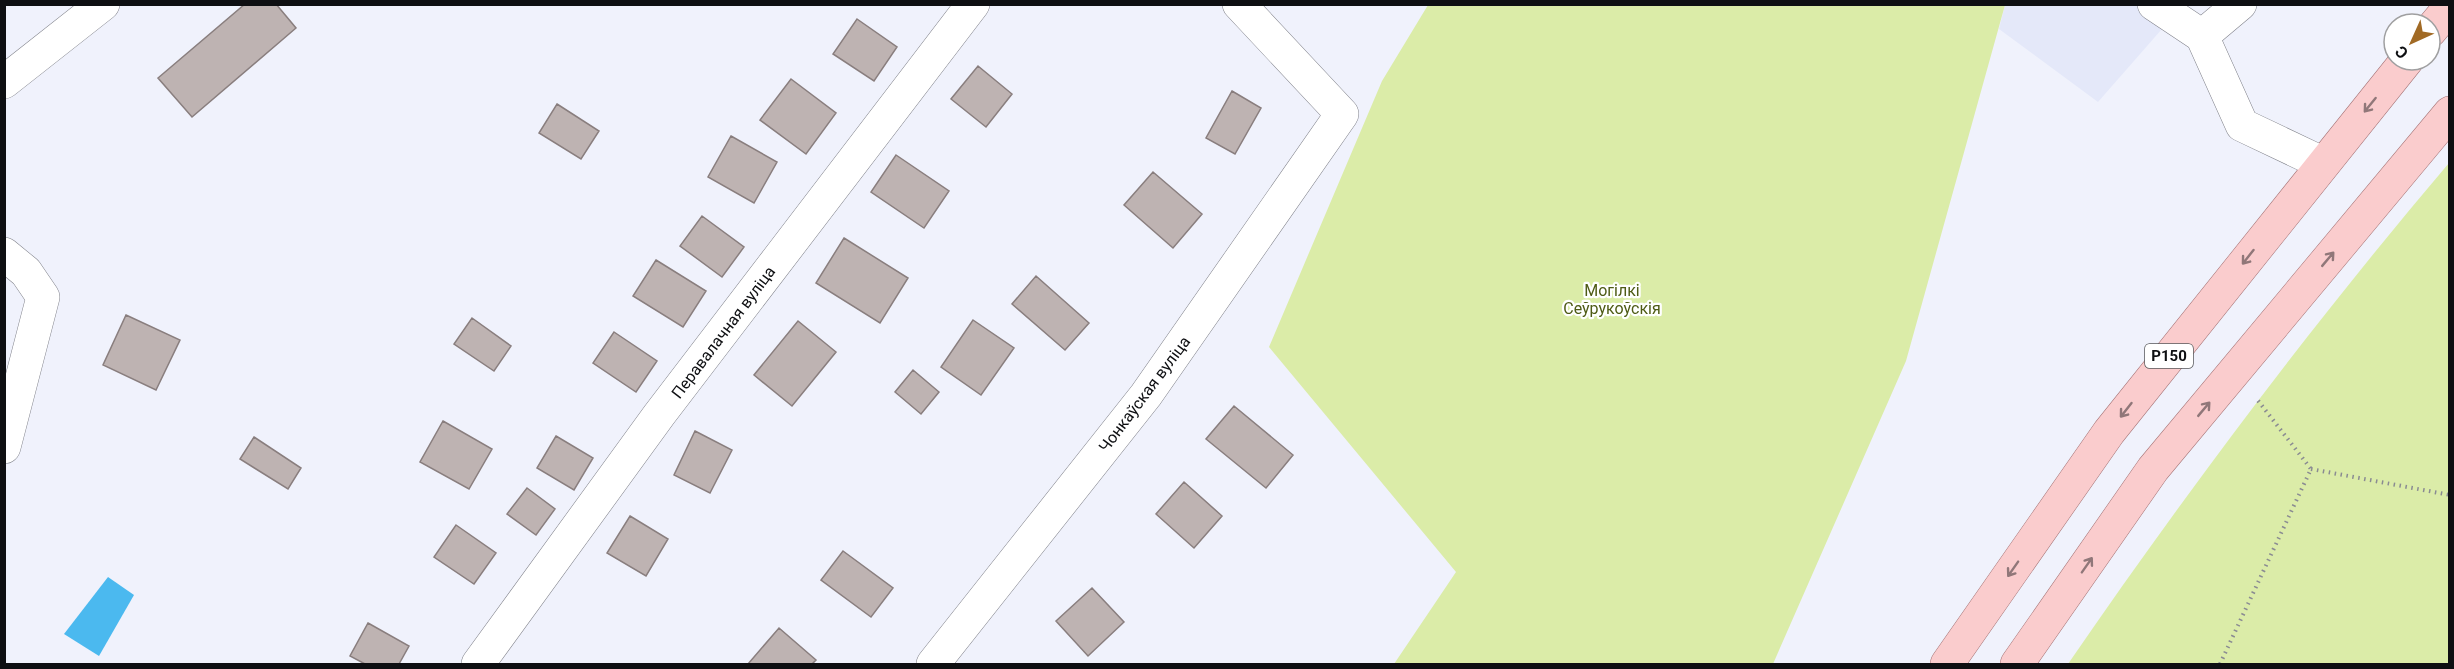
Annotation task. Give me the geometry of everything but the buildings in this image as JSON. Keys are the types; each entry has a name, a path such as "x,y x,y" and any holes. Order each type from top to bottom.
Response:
{"main road":[{"name":"Р150","path":"1947,664 2109,432 2397,72"},
{"path":"2017,664 2153,470 2450,113"}],"street":[{"path":"4,82 103,4"},
{"name":"Перавалачная вуліца","path":"478,664 666,406 973,4"},
{"name":"Чонкаўская вуліца","path":"933,664 1146,395 1342,114 1239,4"},
{"path":"2154,4 2202,36 2242,125 2322,163"},
{"path":"2202,36 2241,4"},
{"path":"4,254 26,272 43,297 4,447"}],"path":[{"path":"2235,371 2311,469 2450,495"},
{"path":"2220,664 2311,469"}],"shaded area":[{"path":"2005,5 2183,5 2098,102 1999,29"}],"green space":[{"name":"Могілкі Сеўрукоўскія","path":"1428,5 2005,5 1906,361 1773,664 1394,664 1456,572 1269,347 1382,81"},
{"path":"2449,163 2449,664 2068,664 2252,409 2349,284"}],"water":[{"path":"108,577 134,595 99,656 64,634"}]}
